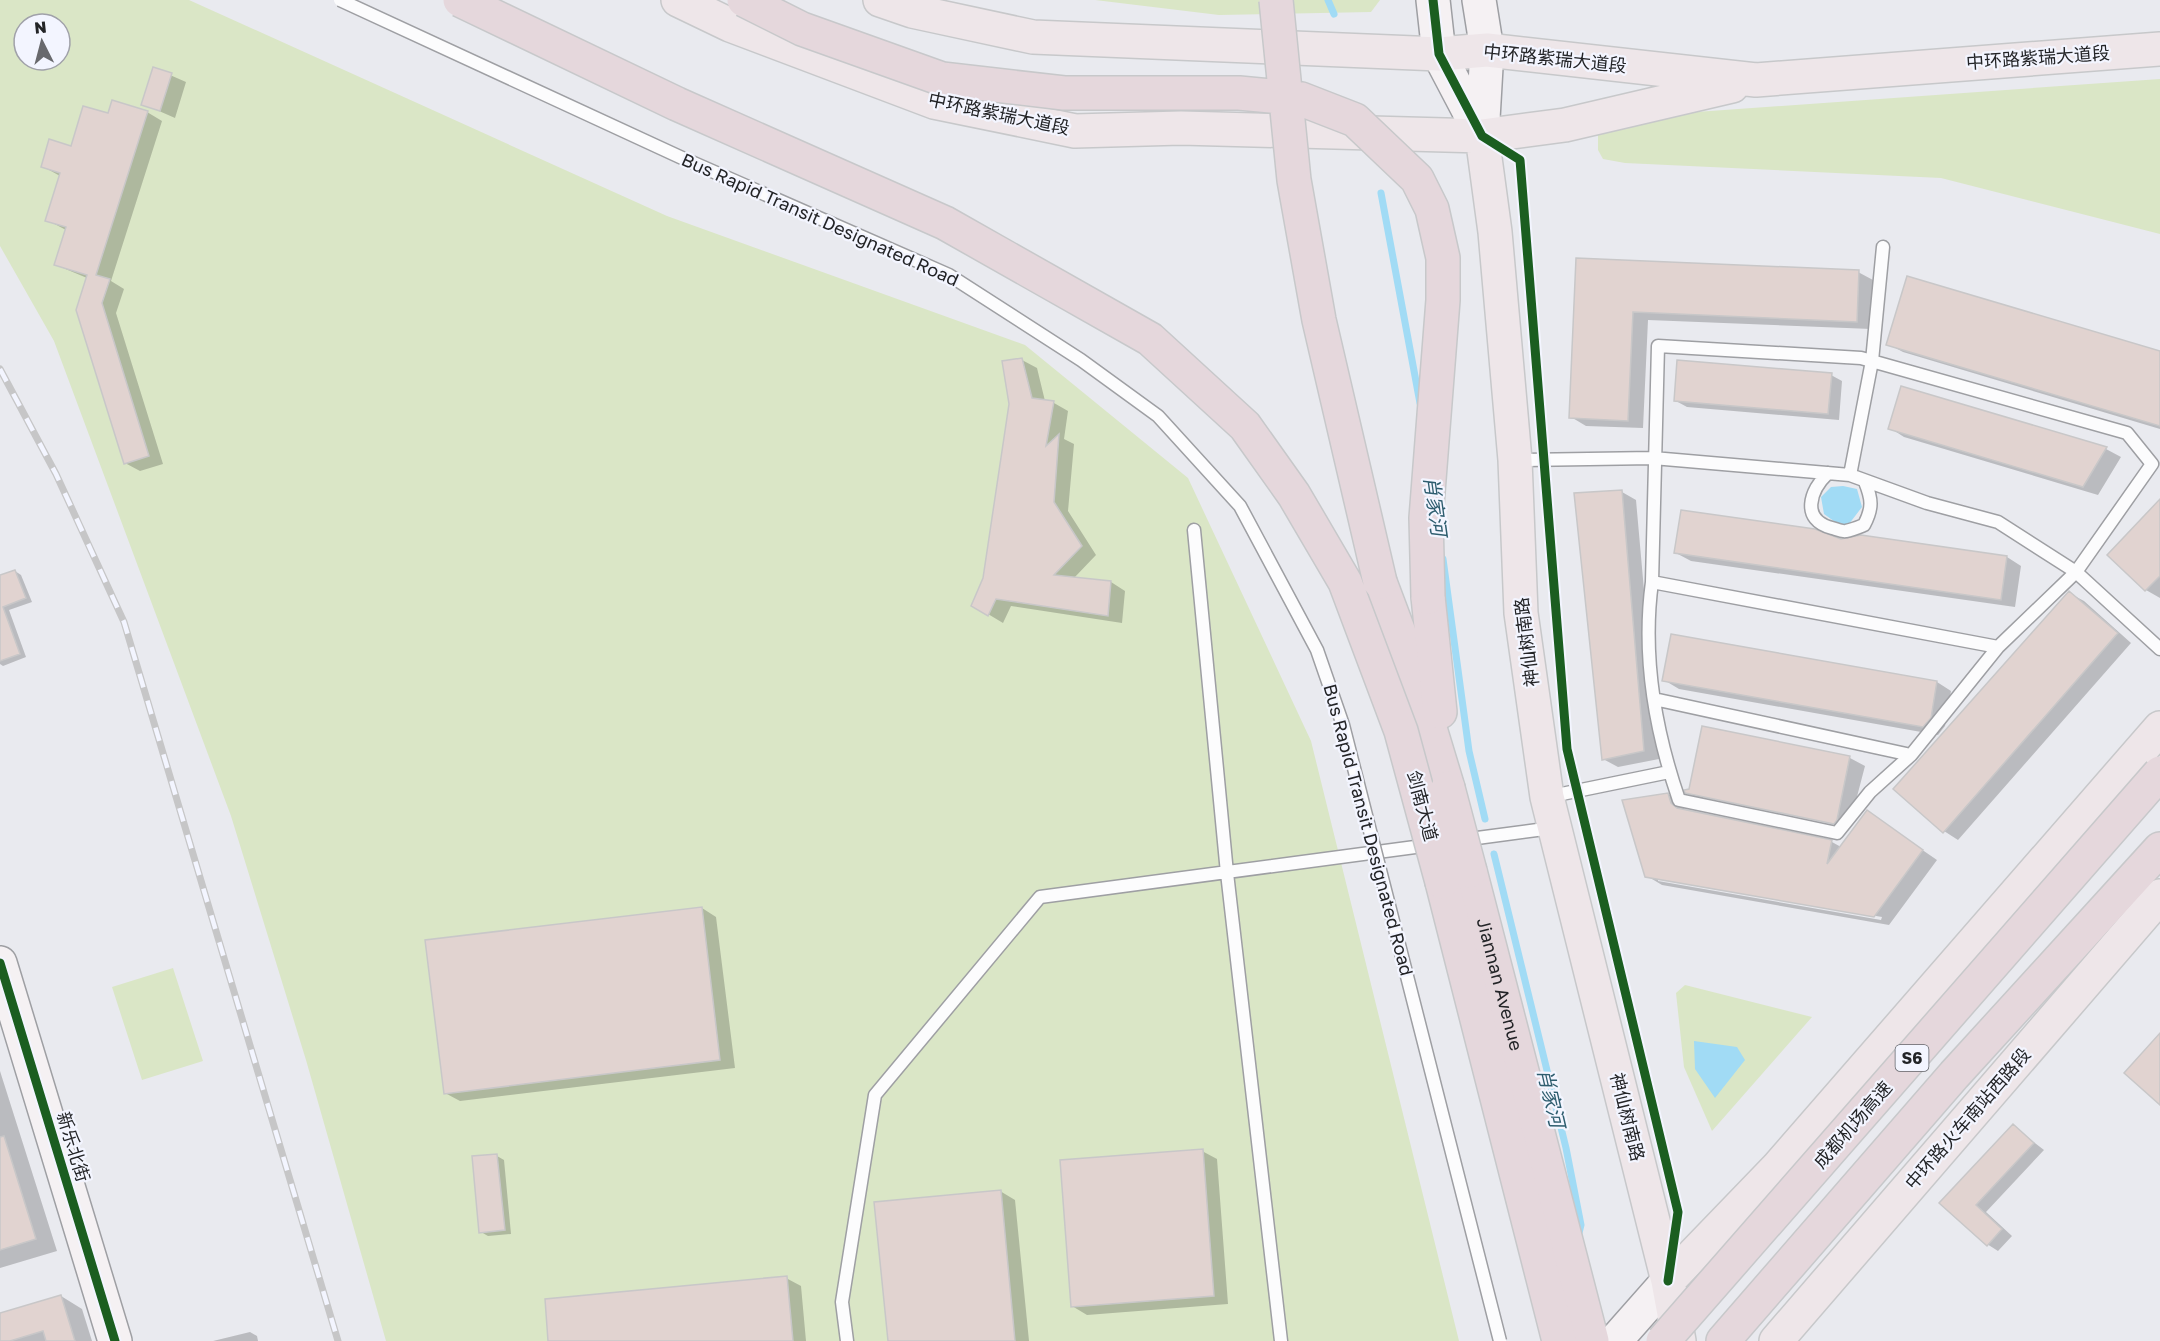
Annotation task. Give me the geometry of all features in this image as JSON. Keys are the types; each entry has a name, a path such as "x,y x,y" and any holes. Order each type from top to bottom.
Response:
{"highway":[{"path":"460,0 678,104 945,223 1150,339 1245,426 1294,495 1345,582 1401,731"},
{"path":"744,0 802,29 942,79 1064,93 1239,93 1301,99 1355,120 1417,179 1432,209 1443,258 1443,300 1425,518 1428,597 1448,788"},
{"path":"1276,0 1294,180 1315,297 1380,582 1401,731"},
{"path":"1380,582 1408,659 1448,788"},
{"name":"剑南大道","path":"1401,731 1559,1341"},
{"name":"成都机场高速","path":"1663,1341 2160,773"},
{"name":"Jiannan Avenue","path":"1448,788 1592,1341"},
{"name":"S6","path":"1723,1341 1954,1075 2160,849"}],"main road":[{"name":"中环路紫瑞大道段","path":"678,0 730,25 934,102 1075,131 1181,128 1482,136 1565,125 1756,80 2160,49"},
{"name":"中环路紫瑞大道段","path":"880,0 912,11 1033,38 1439,54 1487,50 1756,80"},
{"name":"神仙树南路","path":"1482,136 1496,232 1515,460 1521,613 1550,812 1668,1281"},
{"path":"1668,1281 1777,1168 2160,729"},
{"name":"中环路火车南站西路段","path":"1776,1341 2160,896"},
{"path":"1668,1281 1679,1341"},
{"path":"1668,1281 1691,1341"}],"street":[{"name":"神仙树南路","path":"1433,0 1439,54 1482,136"},
{"path":"1479,0 1487,50 1482,136"},
{"name":"新乐北街","path":"0,963 115,1341"},
{"path":"1615,1341 1668,1281"}],"lane":[{"name":"Bus Rapid Transit Designated Road","path":"340,0 680,157 949,275 1081,360 1158,416 1240,506 1317,650 1343,725 1500,1341"},
{"path":"1850,475 1872,361 1883,247"},
{"path":"1658,346 1861,358 2127,433 2152,464 2076,572 1998,647 1911,755 1870,792 1837,833 1679,800 1669,771 1654,699 1647,616 1652,582 1653,458 1658,346"},
{"path":"1515,460 1653,458 1850,475 1865,482 1998,522 2076,572 2160,649"},
{"path":"1828,473 1816,485 1810,505 1815,518 1823,526 1845,531 1864,525 1870,514 1872,501 1865,482"},
{"path":"1194,530 1227,873 1281,1341"},
{"path":"1652,582 1998,647"},
{"path":"1654,699 1911,755"},
{"path":"847,1341 842,1302 875,1095 1040,897 1227,873 1550,812 1669,771"}],"green space":[{"path":"0,0 189,0 667,216 1025,345 1188,478 1311,741 1459,1341 386,1341 306,1060 231,816 54,341 0,246"},
{"path":"1095,0 1380,0 1371,12 1219,15"},
{"path":"2160,79 2160,234 1941,178 1625,163 1603,159 1598,150 1598,119"},
{"path":"173,968 203,1061 142,1080 112,987"},
{"path":"1685,985 1812,1017 1712,1131 1684,1067 1676,993"}],"water":[{"path":"1843,486 1857,489 1862,507 1849,524 1838,524 1824,514 1821,497 1831,487"},
{"path":"1694,1041 1737,1047 1745,1060 1715,1098 1695,1069"}],"building":[{"path":"153,67 172,73 160,111 141,105"},
{"path":"112,100 148,111 96,275 110,279 102,303 149,456 124,464 76,310 87,275 54,265 66,227 45,221 60,173 41,167 49,139 71,146 83,106 108,113"},
{"path":"1576,258 1859,270 1857,322 1633,312 1628,421 1569,418"},
{"path":"1907,276 2160,351 2160,426 1886,345"},
{"path":"1022,358 1032,398 1054,401 1046,446 1059,434 1054,502 1082,546 1054,575 1111,581 1108,616 996,599 988,616 971,606 983,578 1009,404 1002,361"},
{"path":"1677,360 1832,373 1828,414 1674,401"},
{"path":"1901,386 2107,447 2083,487 1888,429"},
{"path":"1622,490 1644,751 1602,760 1574,493"},
{"path":"2160,499 2160,576 2145,591 2107,555"},
{"path":"1681,510 1815,529 1841,539 1861,535 2007,556 2001,600 1674,553"},
{"path":"15,570 26,598 3,607 20,654 0,661 0,575"},
{"path":"2069,591 2118,633 1943,833 1893,789"},
{"path":"1671,634 1937,681 1931,718 1923,727 1662,681"},
{"path":"1702,726 1850,756 1837,820 1834,824 1685,793 1684,790 1689,789"},
{"path":"1668,793 1671,803 1677,808 1832,840 1827,864 1867,810 1923,850 1874,917 1645,877 1622,800"},
{"path":"702,907 720,1060 444,1094 425,940"},
{"path":"2160,1033 2160,1105 2124,1073"},
{"path":"2013,1124 2034,1143 1976,1205 2002,1229 1987,1246 1939,1203"},
{"path":"4,1136 36,1239 0,1250 0,1137"},
{"path":"1203,1149 1214,1296 1071,1307 1060,1160"},
{"path":"497,1154 505,1230 479,1233 472,1156"},
{"path":"1001,1190 1015,1341 888,1341 874,1202"},
{"path":"787,1276 793,1341 548,1341 545,1299"},
{"path":"61,1295 75,1341 46,1341 43,1331 10,1341 0,1341 0,1313"}],"waterway":[{"name":"肖家河","path":"1328,0 1334,14"},
{"name":"肖家河","path":"1381,193 1420,403"},
{"name":"肖家河","path":"1443,559 1469,751 1485,819"},
{"name":"肖家河","path":"1494,854 1566,1148 1581,1225 1578,1237"}],"railway":[{"path":"0,369 56,474 124,622 338,1341"}],"cycle path":[{"path":"1433,0 1439,54 1482,136 1520,160 1567,749 1678,1212 1668,1281"},
{"path":"0,963 115,1341"}]}
